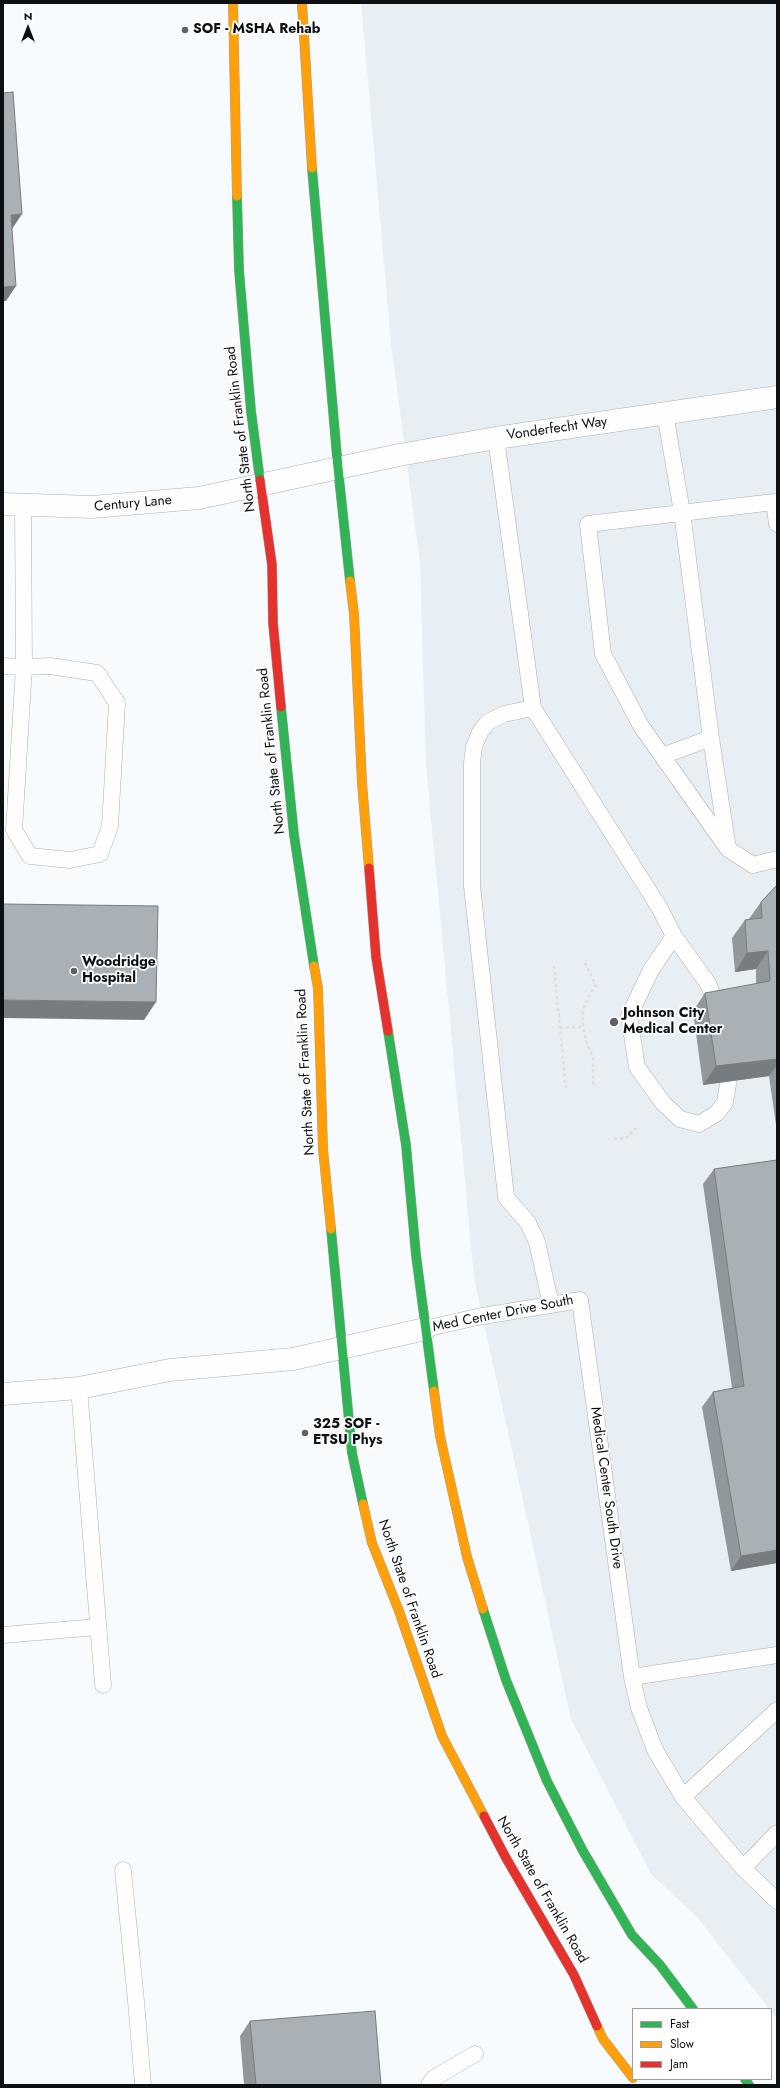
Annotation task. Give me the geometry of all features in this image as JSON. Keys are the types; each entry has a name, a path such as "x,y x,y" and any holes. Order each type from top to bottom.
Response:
{"highway":[{"name":"North State of Franklin Road","path":"233,3 239,270 251,411 272,565 273,623 294,835 318,988 323,1149 352,1453 372,1544 399,1612 442,1736 510,1865 574,1975 604,2039 632,2075"},
{"path":"302,3 313,179 338,468 354,614 362,783 376,957 406,1145 425,1329 440,1436 452,1494 468,1557 506,1680 547,1781 583,1851 632,1935 660,1965 692,2008"}],"street":[{"name":"Vonderfecht Way","path":"261,485 385,458 496,438 777,397"},
{"name":"Century Lane","path":"13,505 92,507 191,499 261,485"},
{"path":"3,1394 79,1388 170,1370 292,1359 425,1329"}],"lane":[{"path":"665,413 682,512 711,738 728,848"},
{"path":"496,438 533,708 658,907 674,936 709,985 723,1034 728,1084 725,1102 717,1113 699,1124 680,1119 664,1103 637,1067 629,1016 651,970 674,936"},
{"path":"777,524 774,502 588,524 604,654 641,726 728,848 753,865 777,859"},
{"path":"3,666 24,667 50,666 96,673 117,703 110,826 100,854 70,860 30,856 14,830 24,667 13,505"},
{"path":"533,708 504,714 488,722 480,732 474,747 472,763 472,886 506,1197 528,1223 537,1242 551,1305"},
{"path":"662,756 711,738"},
{"name":"Med Center Drive South","path":"425,1329 477,1317 580,1300"},
{"name":"Medical Center South Drive","path":"580,1300 632,1677 639,1708 655,1750 683,1797 743,1868 777,1901"},
{"path":"79,1388 103,1685"},
{"path":"3,1635 98,1628"},
{"path":"632,1677 777,1655"},
{"path":"683,1797 777,1710"},
{"path":"743,1868 777,1833"},
{"path":"123,1870 136,2001 142,2085"},
{"path":"429,2085 434,2078 475,2054"}],"path":[{"path":"585,963 596,984 583,1010 583,1027 587,1044 593,1058 593,1087"},
{"path":"554,966 566,1090"},
{"path":"560,1028 583,1027"},
{"path":"614,1139 626,1138 636,1128"}],"shaded area":[{"name":"Johnson City Medical Center","path":"361,3 777,3 777,2019 772,2013 772,2008 768,2008 697,1917 651,1874 571,1719 474,1278 426,765 420,564 391,343"}],"building":[{"path":"13,92 22,214 11,215 16,286 3,287 3,93"},
{"name":"Johnson City Medical Center","path":"777,885 777,1059 716,1066 705,993 770,981 768,951 747,953 745,920 762,918 761,902"},
{"name":"Woodridge Hospital","path":"3,904 158,906 156,1002 3,1000"},
{"path":"777,1160 777,1550 741,1556 713,1392 744,1386 714,1169"},
{"path":"375,2011 381,2085 256,2085 250,2021"}],"traffic: fast":[{"path":"312,168 338,468 350,581"},
{"path":"237,196 239,270 251,411 260,480"},
{"path":"281,707 294,835 314,966"},
{"path":"388,1031 406,1145 416,1255 434,1391"},
{"path":"331,1229 352,1453 363,1504"},
{"path":"483,1609 506,1680 547,1781 583,1851 632,1935 660,1965 692,2008"},
{"path":"746,2080 749,2085"}],"traffic: slow":[{"path":"233,3 237,196"},
{"path":"302,3 312,168"},
{"path":"350,581 354,614 362,783 369,868"},
{"path":"314,966 318,988 323,1149 331,1229"},
{"path":"434,1391 440,1436 467,1557 483,1609"},
{"path":"363,1504 372,1543 399,1611 442,1736 484,1816"},
{"path":"597,2026 603,2039 632,2077"}],"traffic: jam":[{"path":"260,480 272,565 273,623 281,707"},
{"path":"369,868 376,957 388,1031"},
{"path":"484,1816 506,1858 574,1975 597,2026"}],"place":[{"name":"SOF - MSHA Rehab","path":"185,30"},
{"name":"Woodridge Hospital","path":"74,971"},
{"name":"Johnson City Medical Center","path":"614,1022"},
{"name":"325 SOF - ETSU Phys","path":"305,1433"}]}
